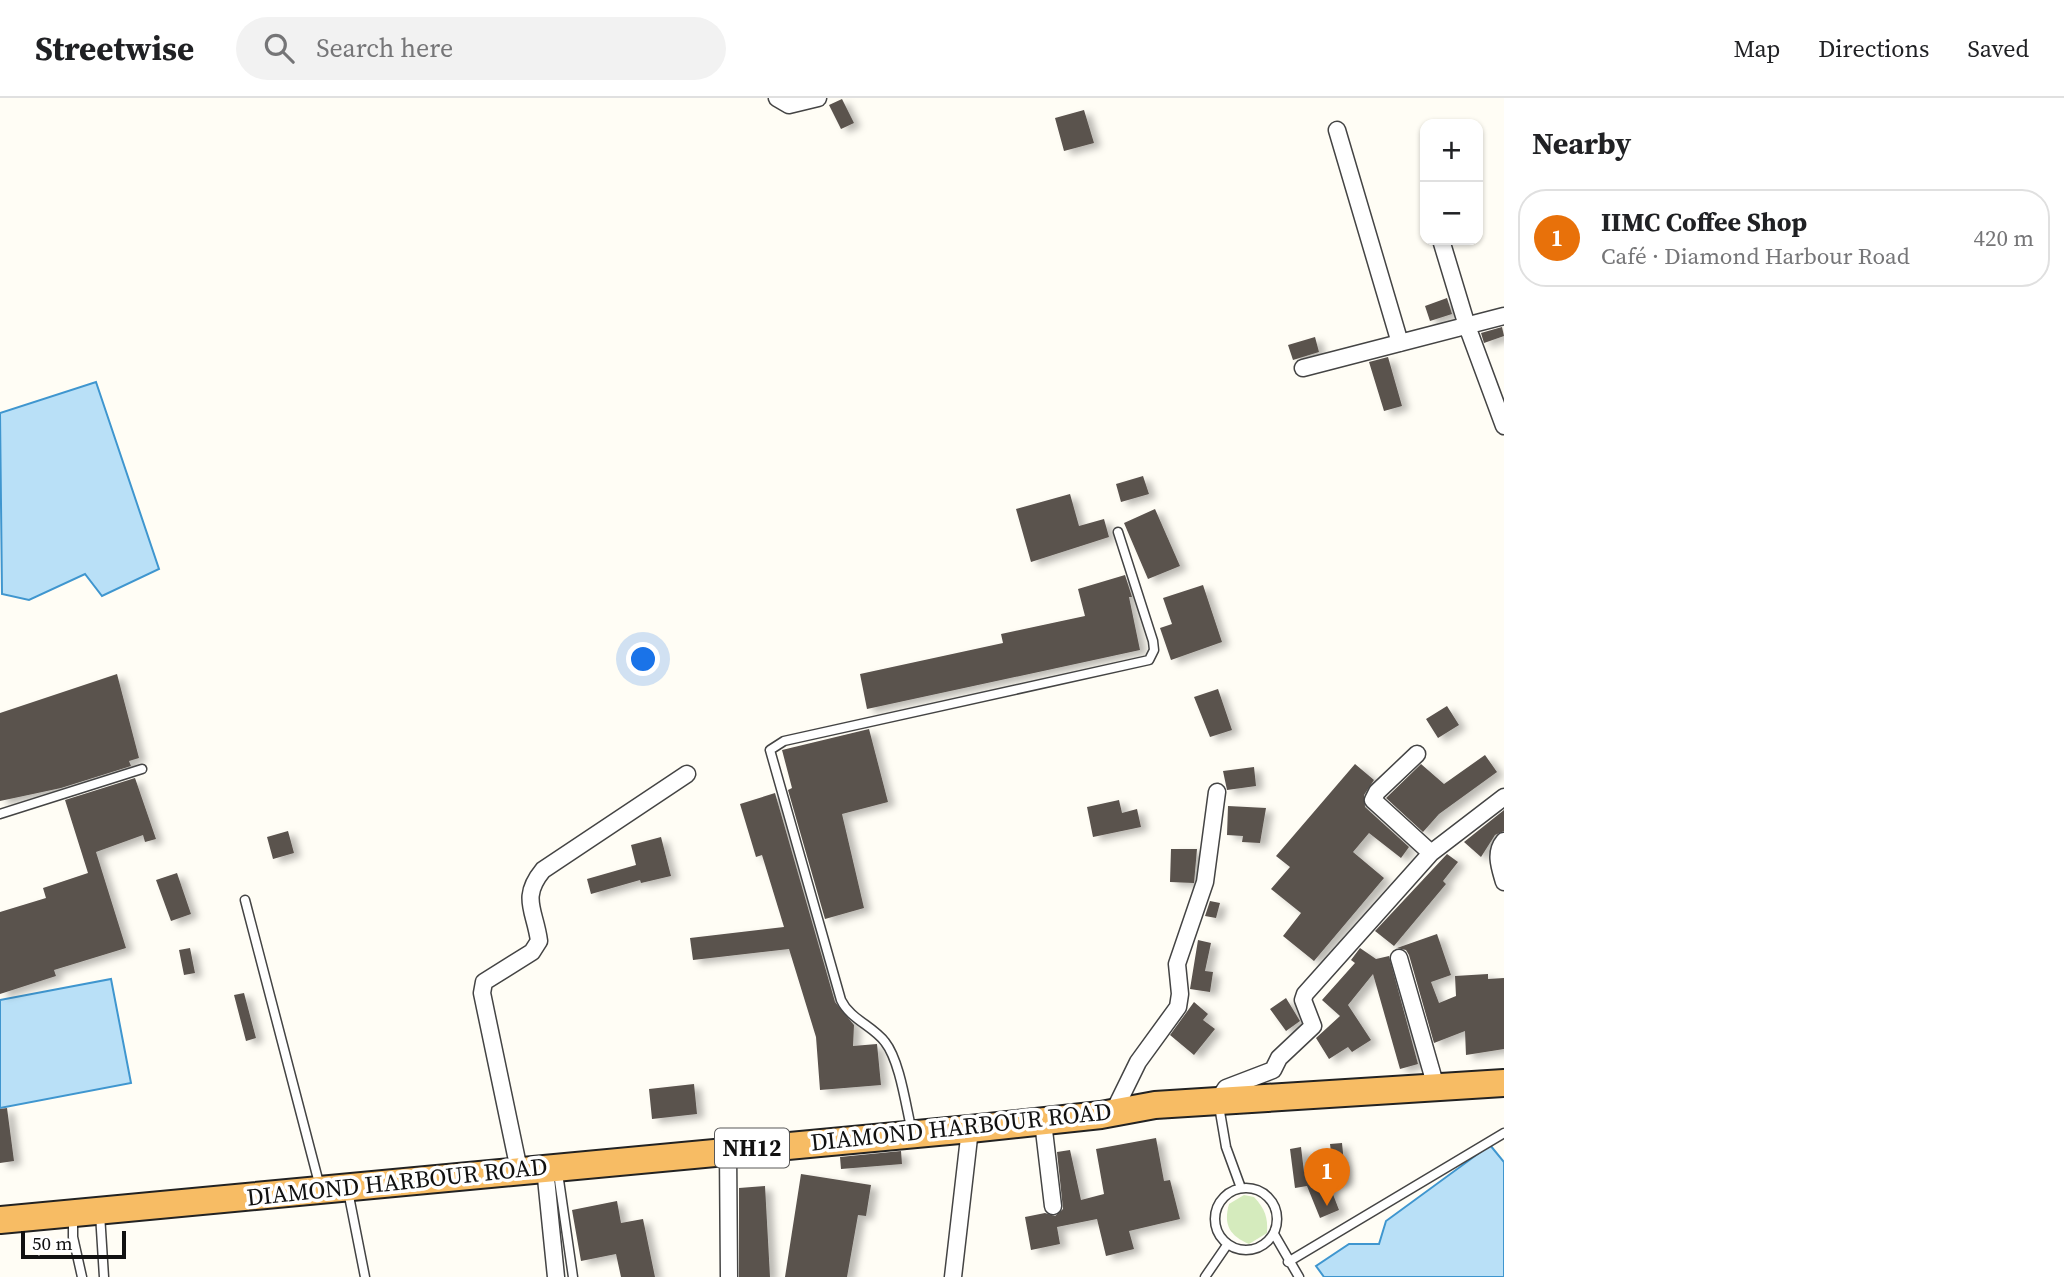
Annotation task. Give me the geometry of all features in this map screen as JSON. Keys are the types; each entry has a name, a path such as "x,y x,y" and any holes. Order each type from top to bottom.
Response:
{"highway":[{"name":"DIAMOND HARBOUR ROAD","path":"0,1220 728,1150 913,1135 1043,1122 1155,1105 1504,1083"}],"street":[{"path":"777,98 789,105 818,98"},
{"path":"1337,130 1400,343"},
{"path":"1442,245 1466,326 1504,426"},
{"path":"1303,368 1504,316"},
{"path":"1417,754 1377,792 1373,800 1431,853"},
{"path":"556,1277 539,1168 482,993 484,982 532,952 540,941 529,900 530,886 543,870 687,774"},
{"path":"1113,1113 1138,1062 1178,1007 1180,994 1177,964 1205,882 1217,792"},
{"path":"1218,1100 1226,1087 1266,1075 1279,1058 1308,1033 1313,1026 1303,1000 1305,994 1431,853 1504,797"},
{"path":"1504,841 1499,846 1498,858 1504,882"},
{"path":"1399,958 1436,1087"},
{"path":"1043,1122 1053,1206"},
{"path":"953,1277 970,1129"},
{"path":"728,1150 729,1277"},
{"path":"539,1168 545,1277"}],"lane":[{"path":"913,1135 891,1051 883,1039 848,1010 841,1000 770,750 784,741 1149,660 1154,650 1153,641 1118,532"},
{"path":"0,814 142,769"},
{"path":"245,900 334,1189 365,1277"},
{"path":"1218,1100 1226,1147 1241,1188"},
{"path":"1288,1262 1504,1133"},
{"path":"539,1168 573,1277"},
{"path":"1241,1188 1254,1189 1271,1200 1277,1216 1274,1234 1263,1246 1254,1250 1227,1245 1219,1234 1216,1214 1225,1196 1241,1188"},
{"path":"100,1211 104,1277"},
{"path":"73,1214 73,1237 82,1277"},
{"path":"1274,1234 1299,1277"},
{"path":"1205,1277 1227,1245"}],"green space":[{"path":"1244,1195 1254,1197 1258,1201 1267,1222 1267,1233 1249,1244 1233,1233 1227,1218 1229,1204"}],"water":[{"path":"96,382 159,569 102,596 85,574 29,600 2,594 0,413"},
{"path":"111,979 131,1083 0,1108 0,1000"},
{"path":"1490,1145 1504,1162 1504,1277 1324,1277 1316,1266 1349,1244 1379,1244 1386,1221"}],"building":[{"path":"842,99 854,123 841,129 829,105"},
{"path":"1084,110 1094,143 1064,151 1055,118"},
{"path":"1447,298 1452,314 1430,321 1425,306"},
{"path":"1502,327 1504,336 1484,343 1481,333"},
{"path":"1315,337 1319,352 1293,360 1288,345"},
{"path":"1388,357 1402,406 1384,411 1369,362"},
{"path":"1143,476 1149,494 1121,502 1116,484"},
{"path":"1070,494 1079,526 1104,519 1109,537 1031,562 1016,509"},
{"path":"1155,509 1180,566 1148,579 1124,523"},
{"path":"1125,575 1132,597 1129,597 1140,650 867,709 860,674 1003,643 1001,634 1085,616 1078,589"},
{"path":"1203,585 1222,642 1171,660 1160,628 1172,624 1163,598"},
{"path":"117,674 139,758 129,761 131,766 61,788 0,801 0,713"},
{"path":"1218,689 1232,730 1210,737 1194,697"},
{"path":"1447,706 1459,725 1438,738 1426,719"},
{"path":"869,729 888,802 842,814 864,908 825,919 788,790 792,788 782,750"},
{"path":"1485,755 1497,772 1439,814 1423,832 1386,798 1421,764 1444,784"},
{"path":"1355,764 1374,780 1364,795 1365,807 1409,847 1401,858 1369,833 1353,852 1384,878 1314,961 1283,936 1301,913 1271,889 1290,867 1276,856"},
{"path":"1254,767 1256,786 1227,790 1223,771"},
{"path":"135,778 156,839 145,842 143,835 96,852 126,948 54,970 56,976 0,994 0,912 46,898 43,888 88,873 65,800"},
{"path":"775,793 835,1002 854,1025 853,1046 877,1044 881,1085 820,1090 816,1037 789,949 693,960 690,938 784,927 762,855 756,857 740,804"},
{"path":"1119,800 1122,813 1137,809 1141,827 1093,837 1087,807"},
{"path":"1228,806 1266,808 1260,843 1242,842 1243,836 1227,835"},
{"path":"1504,810 1504,831 1495,835 1481,857 1464,842"},
{"path":"288,831 294,853 273,859 267,837"},
{"path":"661,837 671,876 641,883 640,880 591,894 587,879 636,865 631,845"},
{"path":"1171,849 1197,849 1194,883 1170,882"},
{"path":"1447,854 1458,862 1443,881 1446,884 1394,946 1375,931"},
{"path":"177,873 191,914 171,921 156,880"},
{"path":"1210,901 1220,903 1216,918 1205,916"},
{"path":"1437,934 1451,975 1431,982 1439,1003 1456,996 1455,976 1488,974 1488,979 1504,978 1504,1049 1466,1055 1465,1031 1434,1043 1409,955 1406,950 1397,948"},
{"path":"1198,940 1211,943 1205,971 1213,972 1210,992 1190,989"},
{"path":"190,948 195,973 184,975 179,950"},
{"path":"1360,948 1376,959 1389,956 1418,1064 1400,1069 1373,974 1348,1005 1371,1040 1352,1052 1348,1047 1329,1059 1316,1038 1340,1016 1322,1000 1355,963 1351,960"},
{"path":"244,993 256,1038 246,1041 234,995"},
{"path":"1286,998 1300,1021 1286,1031 1270,1009"},
{"path":"1194,1002 1208,1014 1203,1020 1215,1029 1194,1055 1170,1035"},
{"path":"694,1084 697,1114 652,1119 649,1089"},
{"path":"7,1108 14,1161 0,1163 0,1109"},
{"path":"1156,1138 1164,1181 1170,1180 1180,1219 1129,1231 1134,1249 1106,1256 1097,1219 1057,1227 1060,1244 1031,1250 1025,1217 1045,1213 1055,1216 1063,1209 1057,1152 1070,1150 1081,1200 1104,1194 1096,1149"},
{"path":"1342,1143 1346,1182 1329,1184 1339,1210 1320,1218 1307,1186 1295,1188 1290,1149 1301,1147 1304,1172 1333,1169 1330,1144"},
{"path":"901,1151 902,1164 841,1169 840,1157"},
{"path":"801,1174 871,1185 866,1216 858,1215 847,1277 785,1277"},
{"path":"765,1186 770,1277 739,1277 739,1188"},
{"path":"617,1201 621,1223 643,1219 655,1277 621,1277 616,1254 581,1261 572,1210"}],"place":[{"name":"IIMC Coffee Shop","path":"1327,1206"}]}
